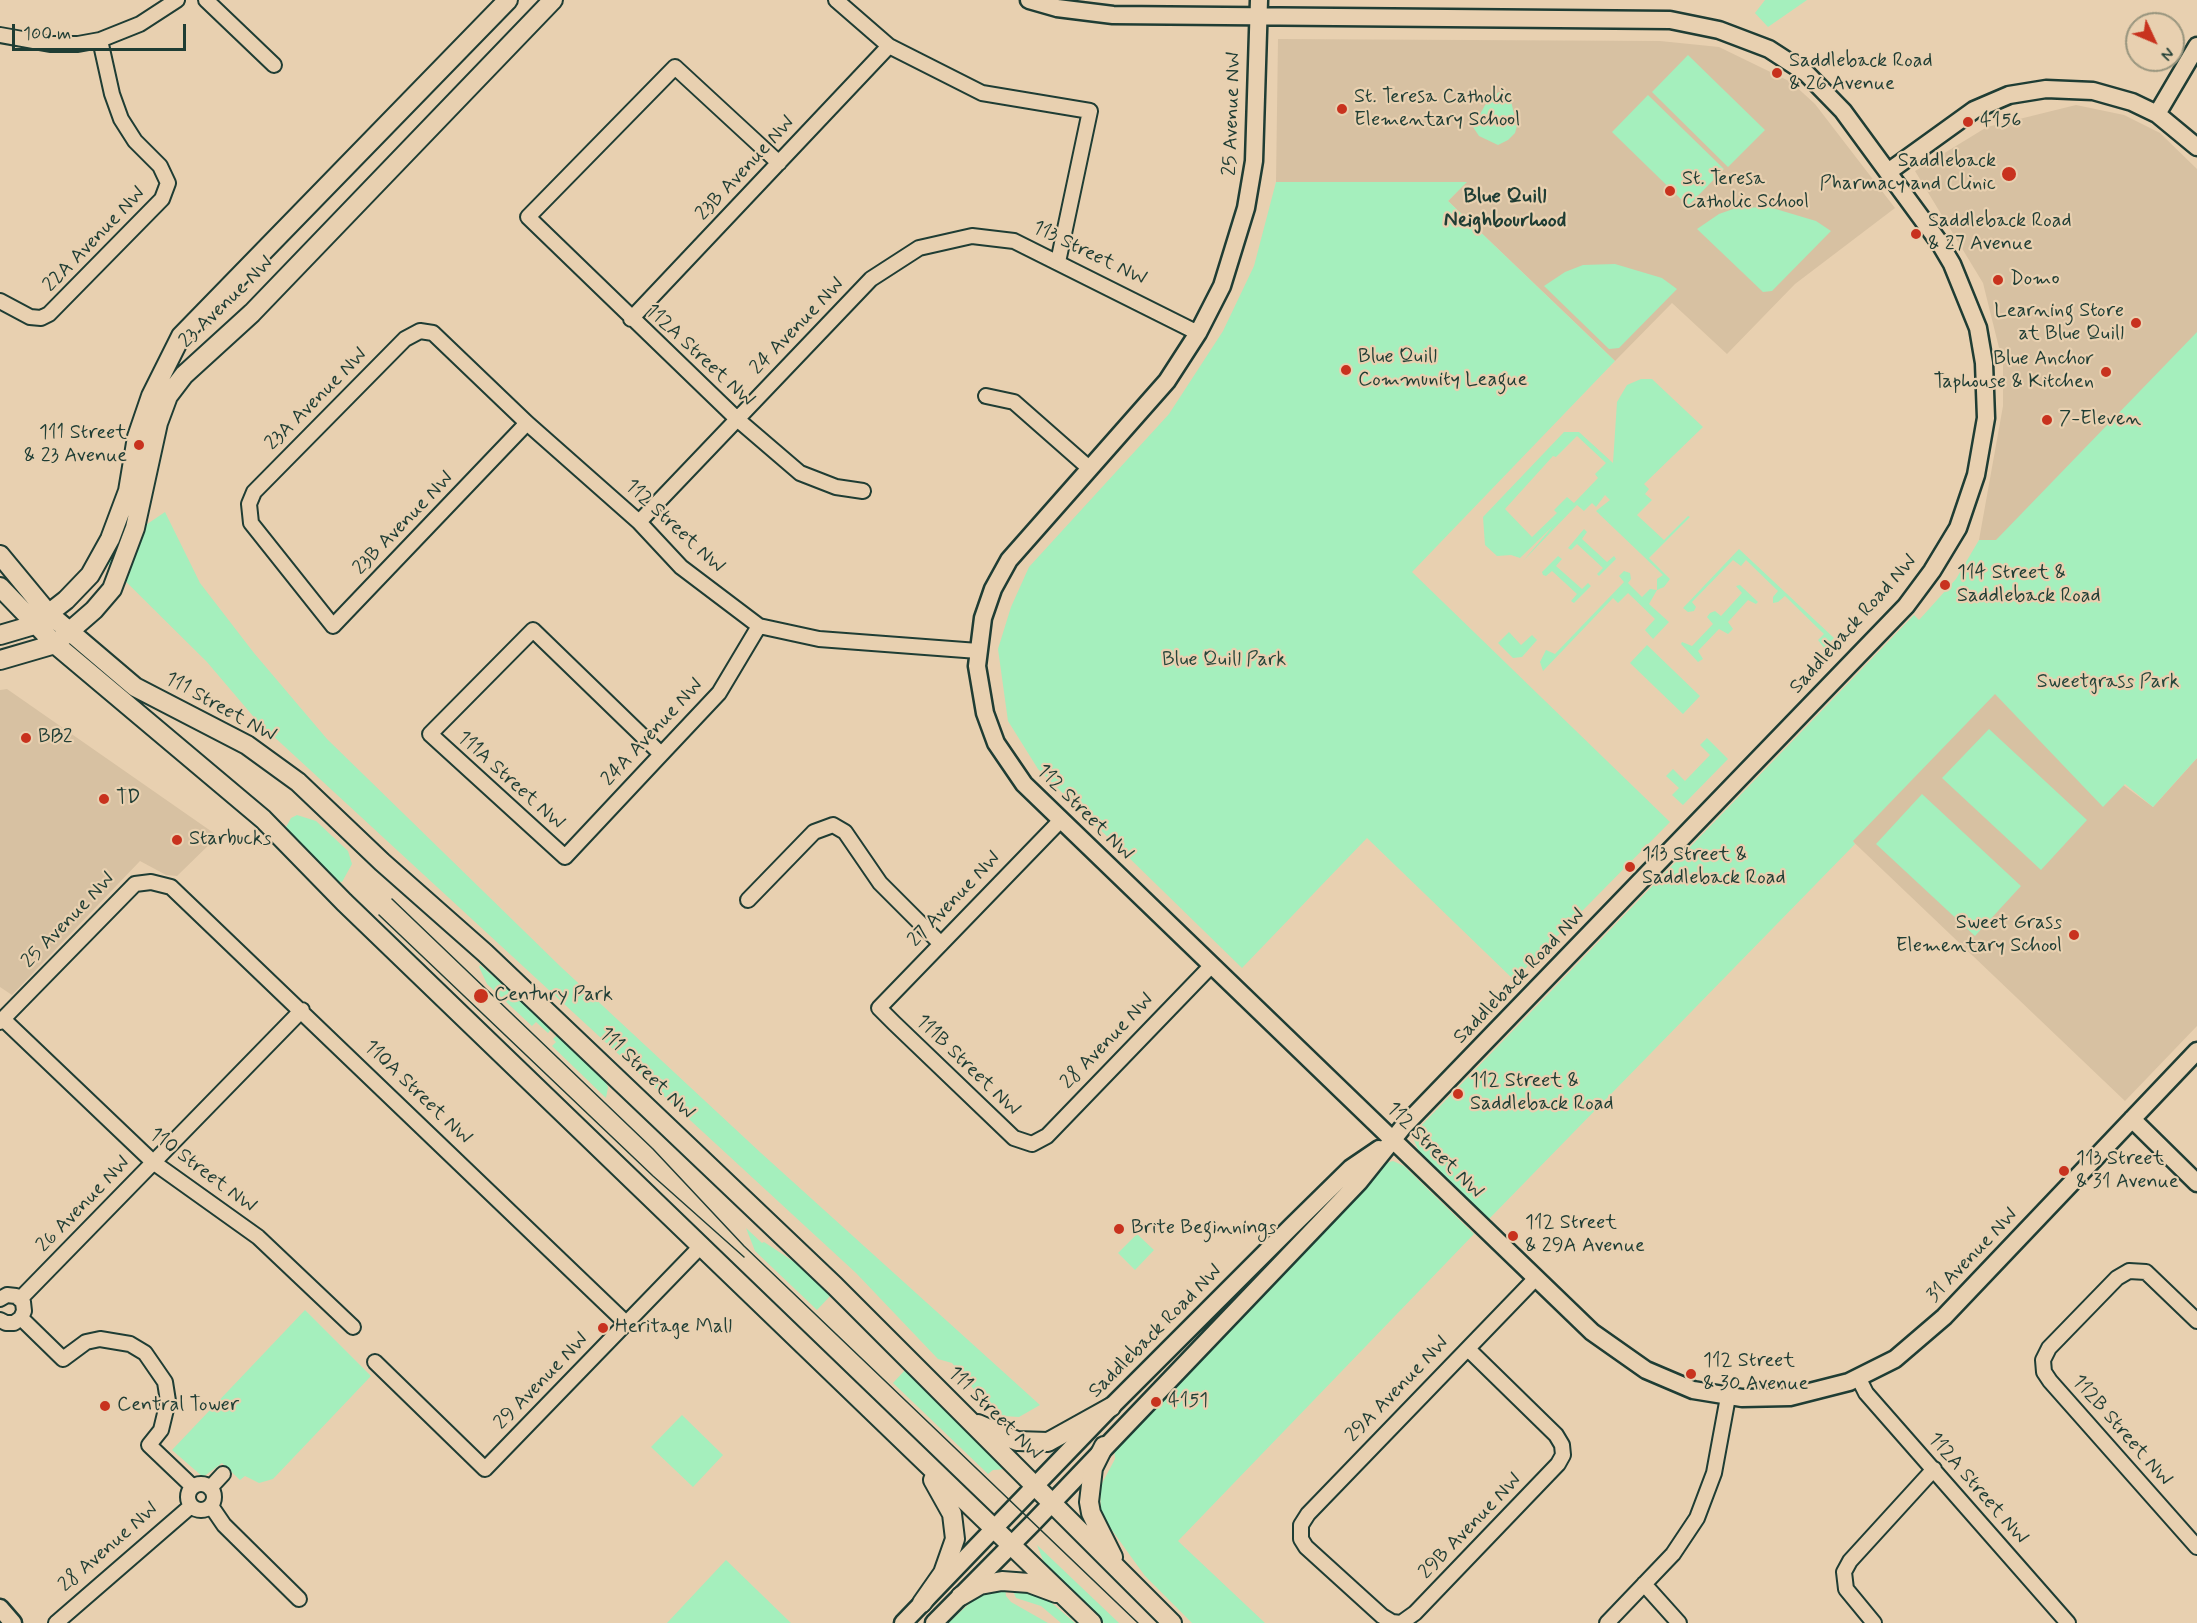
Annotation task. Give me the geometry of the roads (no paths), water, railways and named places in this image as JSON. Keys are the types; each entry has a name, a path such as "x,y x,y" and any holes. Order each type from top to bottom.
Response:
{"main road":[{"name":"23 Avenue NW","path":"0,634 41,619 90,575 110,539 128,490 137,437 181,336 508,0"},
{"name":"23 Avenue NW","path":"0,660 54,644 94,610 112,589 135,528 158,423 168,396 184,375 252,313 554,0"},
{"name":"111 Street NW","path":"0,555 41,619 54,644 263,819 344,902 1092,1623"},
{"name":"111 Street NW","path":"0,587 41,619 69,631 135,687 246,745 298,782 382,862 545,1008 826,1278 1172,1623"},
{"path":"968,1419 1017,1441 1048,1442 1111,1407"},
{"path":"1104,1446 1094,1468 1089,1489 1091,1513 1121,1572"},
{"path":"918,1455 946,1501 955,1531 947,1566 922,1603"},
{"path":"961,1596 984,1584 1008,1581 1029,1583 1063,1595"}],"street":[{"path":"0,35 50,44 100,40 140,24 177,0"},
{"path":"206,0 274,65"},
{"path":"836,0 889,46 982,93 1090,111 1058,262"},
{"name":"Saddleback Road NW","path":"1029,0 1057,8 1113,15 1259,8 1646,20 1692,23 1762,45 1806,73 1844,111 1952,264 1979,335 1986,387 1986,418 1976,475 1958,528 1932,571 1906,606 1392,1140 1359,1182 1051,1503"},
{"name":"25 Avenue NW","path":"978,651 988,603 1009,560 1153,398 1198,333 1226,277 1249,197 1256,134 1259,8"},
{"name":"22A Avenue NW","path":"0,301 30,317 41,318 54,310 162,199 168,183 160,166 135,141 121,119 112,94 100,40"},
{"name":"23B Avenue NW","path":"631,319 889,46"},
{"path":"2157,114 2197,46"},
{"name":"112A Street NW","path":"778,163 675,67 528,217 737,419 800,473 836,487 863,491"},
{"path":"1888,172 1974,110 2020,93 2062,88 2093,91 2132,102 2157,114 2197,147"},
{"name":"113 Street NW","path":"920,248 972,236 1014,241 1198,333"},
{"name":"24 Avenue NW","path":"639,522 871,279 920,248"},
{"name":"112 Street NW","path":"420,331 434,333 527,423 639,522 681,567 759,626 819,639 978,651 981,695 996,743 1024,784 1210,966 1592,1332 1631,1362 1679,1385 1728,1397"},
{"name":"23A Avenue NW","path":"333,626 251,523 249,504 255,492 405,339 420,331"},
{"path":"986,396 1014,402 1089,468"},
{"name":"23B Avenue NW","path":"333,626 527,423"},
{"name":"24A Avenue NW","path":"565,856 718,693 759,626"},
{"name":"111A Street NW","path":"565,856 430,734 533,630 661,754"},
{"name":"27 Avenue NW","path":"879,1008 1061,820"},
{"path":"748,900 814,832 833,825 845,832 880,883 941,944"},
{"name":"25 Avenue NW","path":"1,1017 135,884 142,881 162,884 180,893"},
{"name":"110A Street NW","path":"180,893 626,1323"},
{"name":"28 Avenue NW","path":"1032,1144 1047,1136 1210,966"},
{"name":"111B Street NW","path":"879,1008 1014,1138 1032,1144"},
{"name":"26 Avenue NW","path":"20,1299 302,1010"},
{"name":"110 Street NW","path":"1,1017 153,1162 258,1237 353,1327"},
{"name":"31 Avenue NW","path":"1728,1397 1790,1397 1819,1392 1859,1379 1901,1354 1933,1328 2197,1051"},
{"path":"2132,1119 2197,1183"},
{"name":"Saddleback Road NW","path":"1034,1486 1351,1168 1392,1140"},
{"name":"29 Avenue NW","path":"375,1362 485,1468 702,1245"},
{"name":"112B Street NW","path":"2197,1321 2151,1276 2135,1269 2117,1278 2049,1348 2043,1366 2050,1381 2197,1547"},
{"name":"29A Avenue NW","path":"1397,1623 1382,1616 1306,1547 1300,1535 1301,1526 1308,1514 1535,1279"},
{"path":"0,1299 12,1295 20,1299 24,1311 21,1318 10,1324 0,1320"},
{"path":"21,1318 63,1359 86,1342 100,1339 130,1344 145,1353 165,1382 168,1401 161,1430 149,1445 193,1487"},
{"name":"29B Avenue NW","path":"1397,1623 1405,1621 1415,1613 1558,1464 1564,1450 1556,1435 1467,1349"},
{"name":"112A Street NW","path":"1859,1379 1866,1393 2068,1623"},
{"path":"1607,1623 1679,1547 1704,1503 1714,1473 1728,1397"},
{"path":"1874,1623 1846,1589 1843,1577 1850,1561 1934,1470"},
{"path":"210,1488 224,1474"},
{"path":"201,1484 210,1488 214,1498 211,1506 203,1510 191,1506 188,1494 193,1487 201,1484"},
{"path":"903,1623 1034,1486"},
{"path":"933,1623 1051,1503"},
{"name":"28 Avenue NW","path":"56,1623 191,1506"},
{"path":"211,1506 224,1525 299,1599"},
{"path":"1644,1584 1679,1623"},
{"path":"0,1608 13,1623"}],"tram line":[{"path":"392,899 653,1149 744,1246 1138,1623"},
{"path":"379,915 653,1176 744,1257"}],"place":[{"name":"Saddleback Road & 26 Avenue","path":"1777,73"},
{"name":"St. Teresa Catholic Elementary School","path":"1342,109"},
{"name":"4156","path":"1968,122"},
{"name":"Saddleback Pharmacy and Clinic","path":"2009,174"},
{"name":"St. Teresa Catholic School","path":"1670,191"},
{"name":"Saddleback Road & 27 Avenue","path":"1916,234"},
{"name":"Domo","path":"1998,280"},
{"name":"Learning Store at Blue Quill","path":"2136,323"},
{"name":"Blue Quill Community League","path":"1346,370"},
{"name":"Blue Anchor Taphouse & Kitchen","path":"2106,372"},
{"name":"7-Eleven","path":"2047,420"},
{"name":"111 Street & 23 Avenue","path":"139,445"},
{"name":"114 Street & Saddleback Road","path":"1945,585"},
{"name":"BB2","path":"26,738"},
{"name":"TD","path":"104,799"},
{"name":"Starbucks","path":"177,840"},
{"name":"113 Street & Saddleback Road","path":"1630,867"},
{"name":"Sweet Grass Elementary School","path":"2074,935"},
{"name":"Century Park","path":"481,996"},
{"name":"112 Street & Saddleback Road","path":"1458,1094"},
{"name":"113 Street & 31 Avenue","path":"2064,1171"},
{"name":"Brite Beginnings","path":"1119,1229"},
{"name":"112 Street & 29A Avenue","path":"1513,1236"},
{"name":"Heritage Mall","path":"603,1328"},
{"name":"112 Street & 30 Avenue","path":"1691,1374"},
{"name":"4151","path":"1156,1402"},
{"name":"Central Tower","path":"105,1406"}],"district":[{"name":"Blue Quill Neighbourhood","path":"1505,210"}],"park label":[{"name":"Blue Quill Park","path":"1224,661"},
{"name":"Sweetgrass Park","path":"2108,683"}]}
